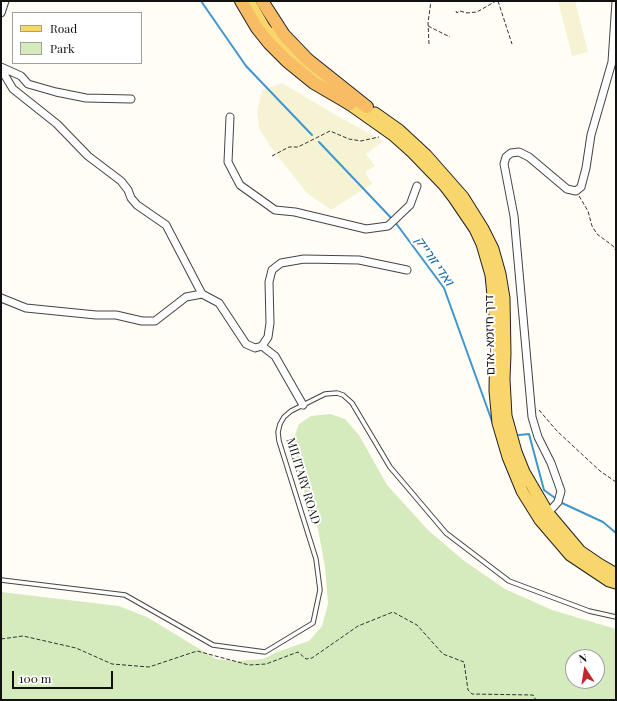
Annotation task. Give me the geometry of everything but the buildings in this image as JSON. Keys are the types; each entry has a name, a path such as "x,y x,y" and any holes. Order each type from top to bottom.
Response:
{"highway":[{"path":"241,1 257,28 269,43 287,61 314,83 350,104"},
{"path":"262,1 284,35 308,60 367,107"}],"main road":[{"name":"דרך חיזמא-אדם","path":"248,1 282,50 319,84 393,135 412,152 444,185 465,214 482,244 491,275 495,301 496,326 495,391 498,423 508,457 522,491 540,520 570,555 616,584"},
{"name":"דרך חיזמא-אדם","path":"255,1 275,33 303,63 322,79 367,107 399,130 426,155 451,182 472,211 493,249 500,274 504,298 506,354 504,379 506,416 516,452 524,472 548,513 580,551 616,574"}],"street":[{"path":"1,13 5,1"},
{"path":"548,513 558,502 561,491 551,463 538,437 532,417 529,397 521,283 514,216 504,164 506,157 512,153 519,152 529,157 567,189 576,191 581,187 591,135 612,62 616,1"},
{"path":"1,68 21,76 28,84 56,92 86,98 131,99"},
{"path":"1,68 13,89 57,124 88,156 121,181 137,205 166,225 202,294 219,303 246,344 254,348 262,346 268,337 270,323 270,282 272,270 281,263 304,260 359,260 407,270"},
{"path":"230,117 228,162 240,185 276,210 295,212 366,229 388,226 410,205 417,186"},
{"path":"1,298 26,308 96,315 116,315 142,321 155,321 186,297 202,294"},
{"path":"262,346 275,356 303,404"}],"lane":[{"name":"MILITARY ROAD","path":"1,580 125,595 213,645 265,652 313,623 320,590 316,559 279,441 278,432 280,424 284,417 291,411 331,392 343,395 352,403 390,467 446,533 509,581 589,611 616,617"}],"path":[{"path":"429,44 428,26 430,1"},
{"path":"456,11 458,13 460,10 467,13 477,12 497,1 512,44"},
{"path":"428,26 450,37"},
{"path":"272,156 289,147 298,147 330,131 349,139 361,141 381,136"},
{"path":"576,191 588,211 596,234 613,246 616,251"},
{"path":"539,410 557,431 600,471 616,482"},
{"path":"1,640 23,636 76,648 112,664 149,667 197,651 249,665 266,664 298,652 306,659 312,658 358,626 392,612 417,625 443,654 464,662 468,690 472,694 533,695 536,700"}],"shaded area":[{"path":"558,1 575,1 588,52 572,56"},
{"path":"282,83 341,118 384,141 366,154 375,166 365,172 372,184 331,210 307,193 270,146 259,128 257,111 262,90"}],"green space":[{"path":"330,414 345,419 359,435 387,485 428,530 463,560 505,589 552,610 616,629 616,700 1,700 1,592 119,606 147,617 216,659 237,661 263,659 277,652 309,641 322,626 328,604 325,567 318,529 293,461 293,440 299,424 311,416"}],"waterway":[{"name":"ואדי זורייק","path":"201,1 246,66 312,135"},
{"name":"ואדי זורייק","path":"319,142 395,222 444,288 493,424"},
{"name":"ואדי זורייק","path":"519,435 529,434 544,490 555,498"},
{"name":"ואדי זורייק","path":"562,503 603,522 616,533"}]}
